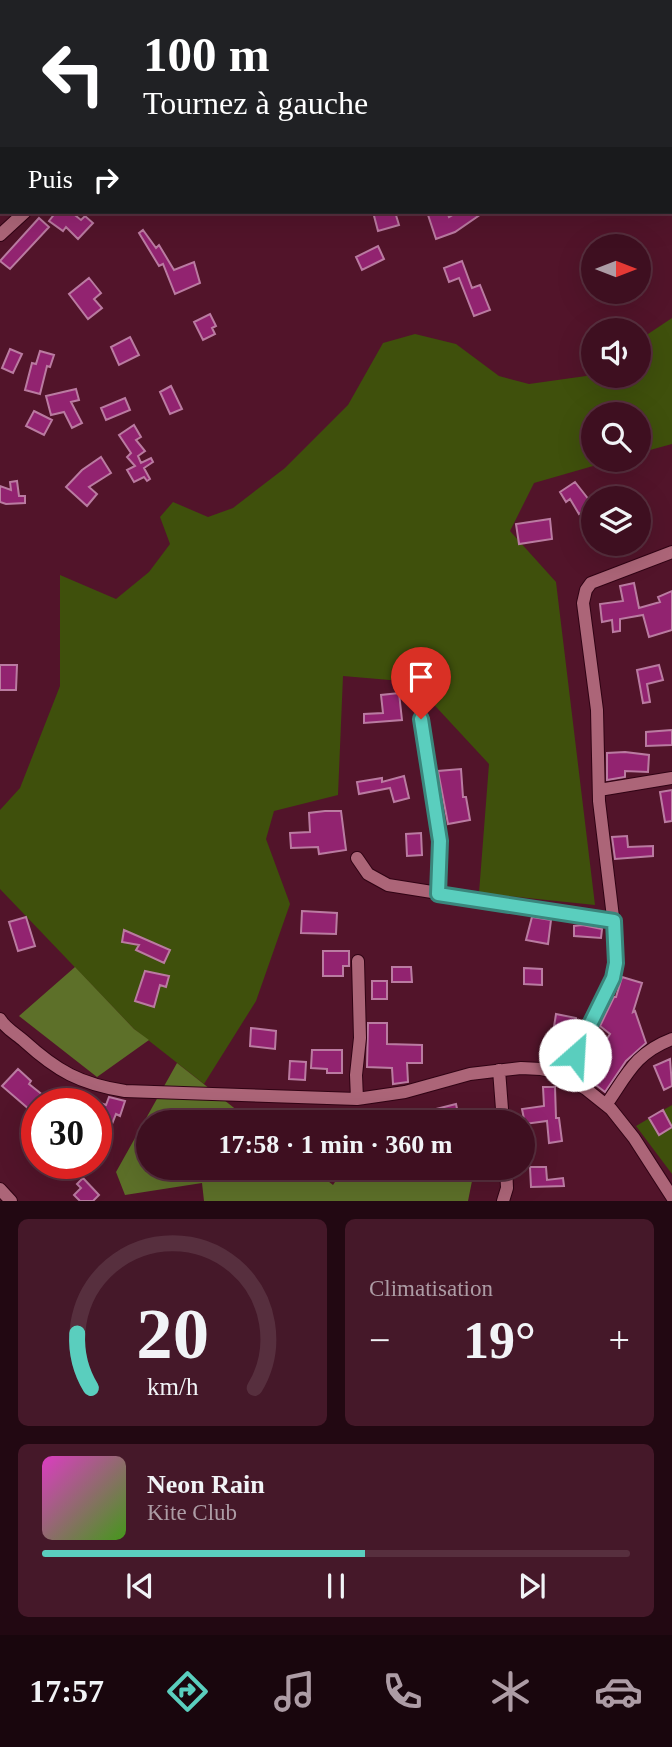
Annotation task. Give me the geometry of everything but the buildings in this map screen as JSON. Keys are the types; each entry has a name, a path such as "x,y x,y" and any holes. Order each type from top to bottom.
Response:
{"street":[{"path":"0,234 23,214"},
{"path":"565,1077 613,978 616,963 614,921 599,790 597,710 583,603 591,583 672,552"},
{"path":"421,719 440,841 438,894"},
{"path":"599,790 672,778"},
{"path":"357,858 368,874 388,885 614,921"},
{"path":"357,1098 356,1075 360,1038 358,961"},
{"path":"1,1021 52,1065 80,1080 125,1091 357,1098 405,1092 470,1074 520,1068 541,1069 565,1077 606,1105 634,1138 672,1197"},
{"path":"606,1105 646,1051 672,1039"},
{"path":"499,1070 502,1110"},
{"path":"503,1201 507,1180"},
{"path":"0,1188 10,1201"}],"green space":[{"path":"672,318 672,444 651,450 651,402 581,402 581,469 534,483 510,531 556,582 595,905 479,893 489,764 413,682 343,676 338,795 274,811 266,839 290,904 256,1001 204,1084 134,1029 0,889 0,810 20,788 60,686 60,575 116,599 149,572 170,544 160,517 173,502 208,517 233,508 285,468 348,405 383,343 415,334 456,344 499,376 529,384 581,377 581,388 651,388 651,332"},
{"path":"75,967 134,1029 149,1040 97,1077 19,1016"},
{"path":"177,1063 237,1110 151,1110"},
{"path":"672,1105 672,1174 636,1126"},
{"path":"136,1136 136,1180 327,1180 333,1185 336,1180 472,1180 468,1201 204,1201 202,1183 125,1195 116,1172"}],"route":[{"path":"421,719 440,841 438,894 614,921 617,942 613,978 575,1055"}]}
